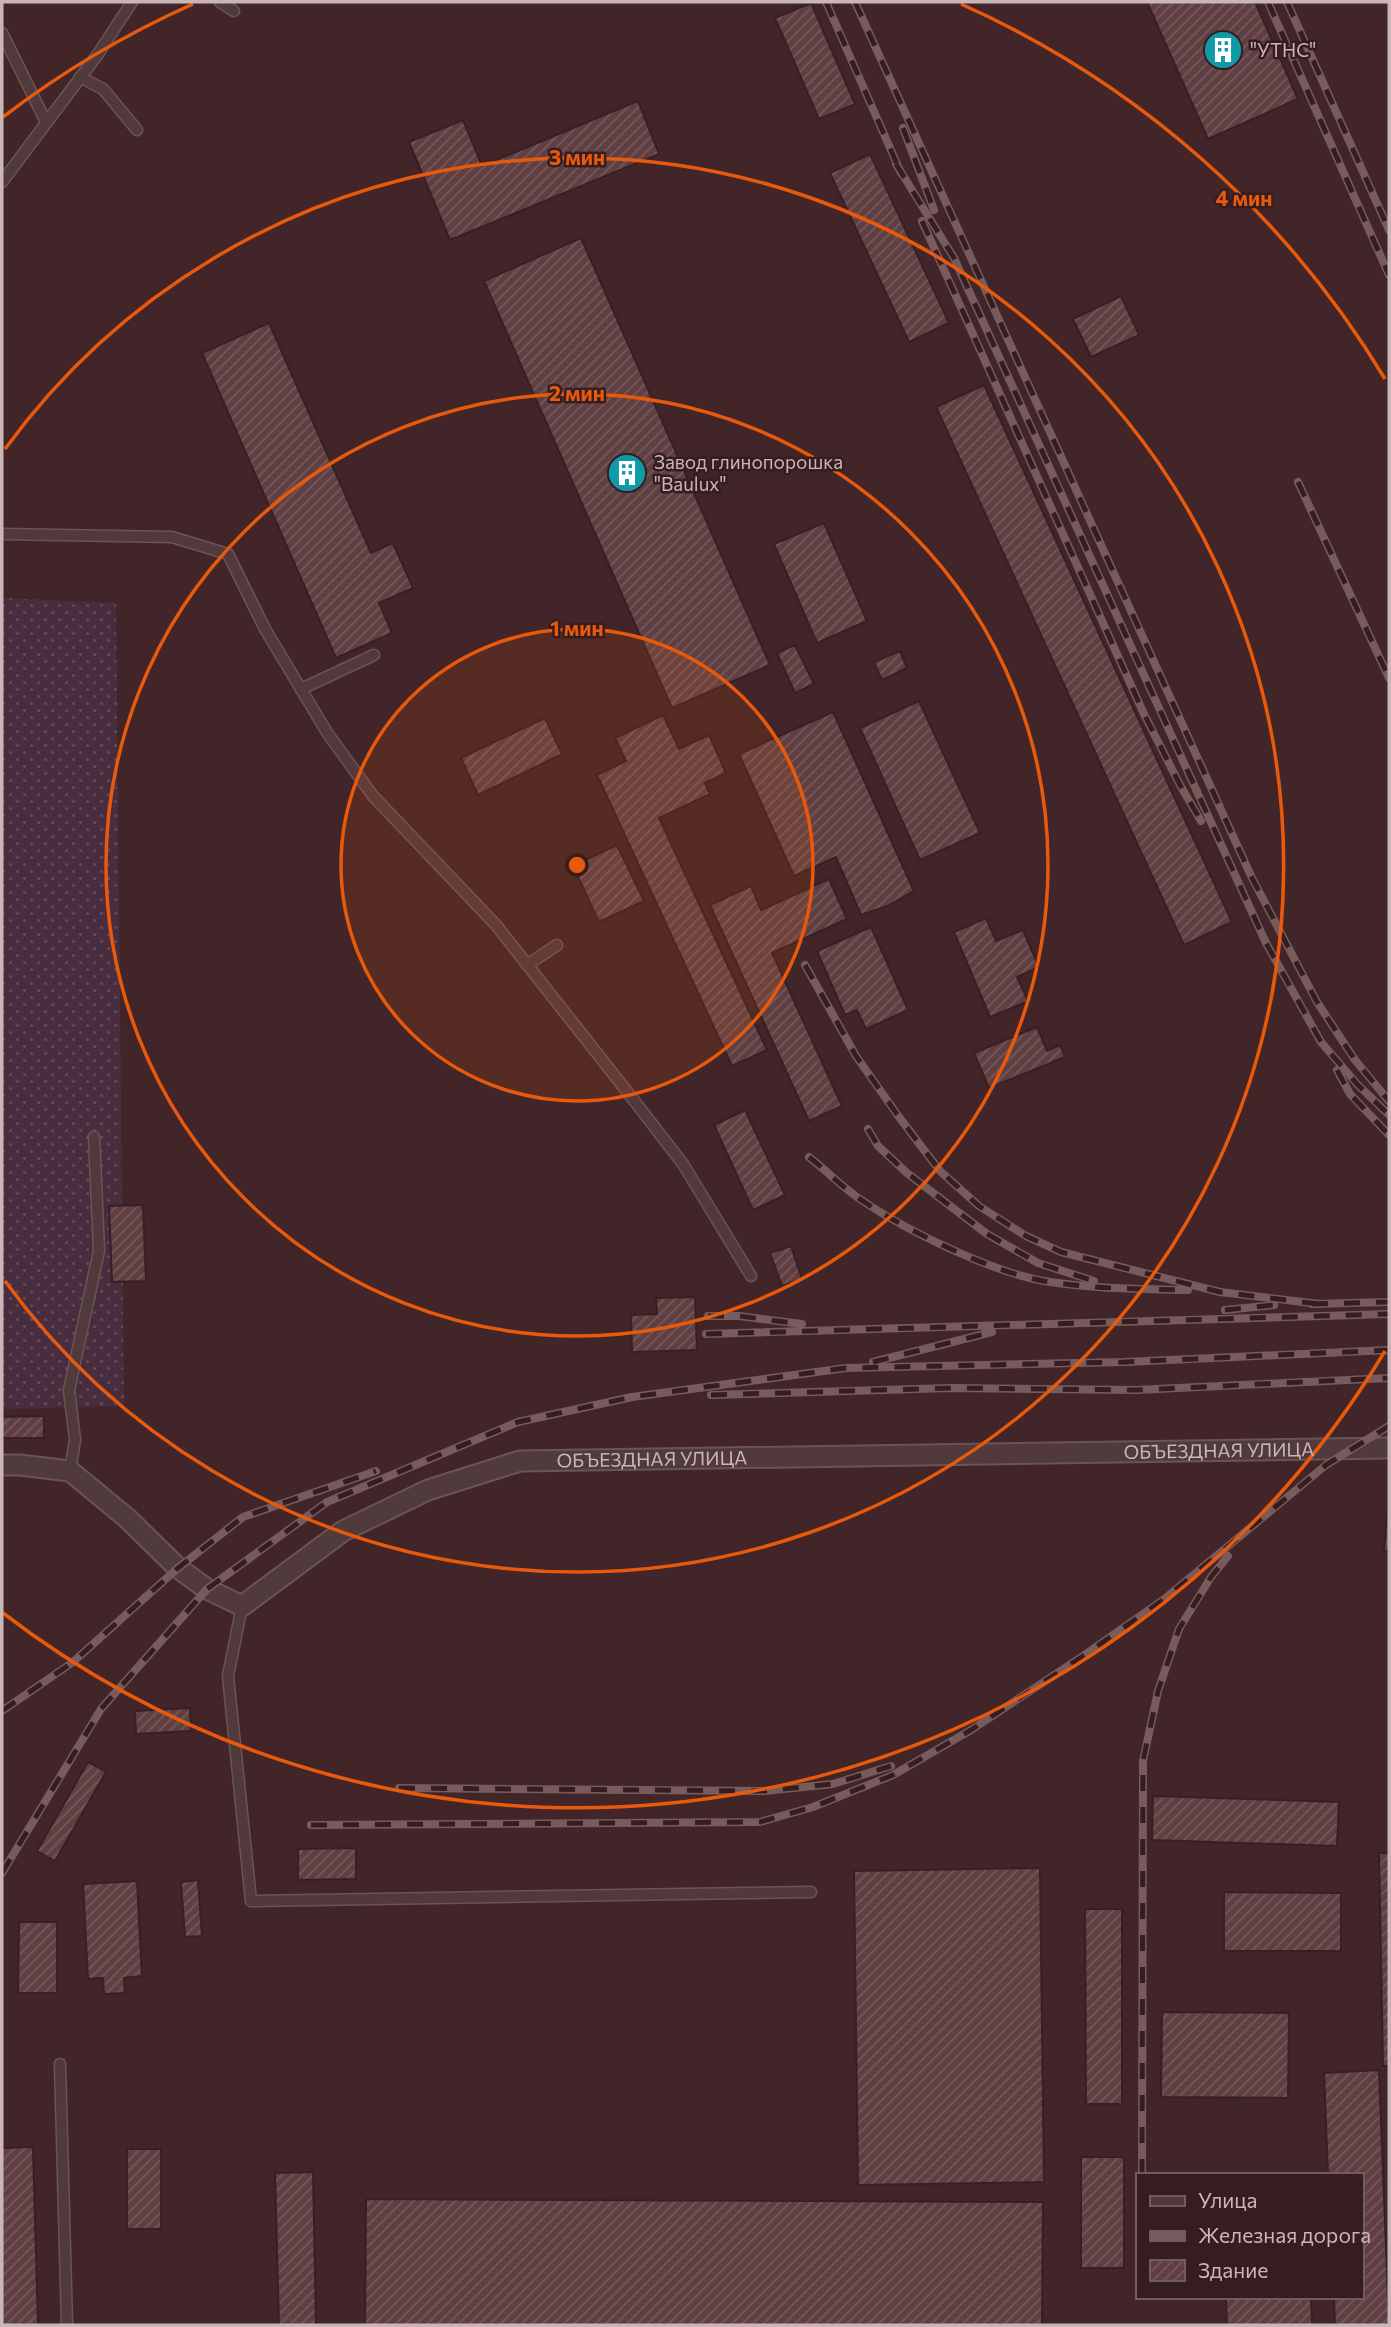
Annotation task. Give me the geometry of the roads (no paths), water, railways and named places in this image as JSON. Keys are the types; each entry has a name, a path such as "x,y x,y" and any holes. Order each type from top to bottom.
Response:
{"street":[{"name":"ОБЪЕЗДНАЯ УЛИЦА","path":"242,1606 343,1531 428,1490 520,1461 1389,1448"},
{"path":"2,1465 70,1471 127,1518 188,1575 207,1589 242,1606"}],"lane":[{"path":"2,182 132,2"},
{"path":"220,2 234,11"},
{"path":"2,33 47,122"},
{"path":"80,77 103,89 137,130"},
{"path":"2,534 172,537 228,554 265,629 328,734 373,796 496,925 683,1164 751,1276"},
{"path":"301,689 374,655"},
{"path":"527,965 556,945"},
{"path":"70,1471 75,1440 69,1390 99,1251 94,1137"},
{"path":"242,1606 228,1676 251,1901 811,1892"},
{"path":"60,2064 67,2325"}],"railway":[{"path":"826,2 901,173"},
{"path":"855,2 1252,878 1317,1002 1355,1060 1389,1101"},
{"path":"1268,2 1389,275"},
{"path":"1287,2 1389,230"},
{"path":"903,128 934,210"},
{"path":"896,164 954,258 1266,943 1321,1042 1357,1084 1389,1115"},
{"path":"922,221 1144,714 1201,821"},
{"path":"1298,482 1389,678"},
{"path":"805,965 856,1056 899,1117 940,1171 979,1206 1026,1236 1061,1252 1220,1292 1319,1304"},
{"path":"1337,1070 1350,1094 1389,1135"},
{"path":"868,1129 878,1146 907,1173 987,1234 1038,1263 1094,1281"},
{"path":"809,1157 849,1191 881,1213 951,1249 1000,1269 1062,1284 1188,1290"},
{"path":"1312,1304 1389,1302"},
{"path":"1225,1310 1274,1305"},
{"path":"706,1334 1389,1314"},
{"path":"708,1316 739,1316 802,1324"},
{"path":"873,1362 992,1332"},
{"path":"2,1873 101,1709 207,1589 327,1502 518,1422 632,1397 846,1368 1125,1362 1389,1350"},
{"path":"711,1395 951,1388 1136,1390 1389,1378"},
{"path":"311,1825 760,1822 813,1807 893,1775 971,1730 1083,1656 1163,1600 1326,1465 1389,1426"},
{"path":"2,1711 73,1662 178,1568 243,1517 376,1471"},
{"path":"1142,2173 1143,1761 1158,1691 1179,1629 1211,1577 1228,1556"},
{"path":"399,1788 764,1791 833,1784 891,1766"}],"place":[{"name":"\"УТНС\"","path":"1223,50"},
{"name":"Завод глинопорошка \"Baulux\"","path":"627,473"}]}
